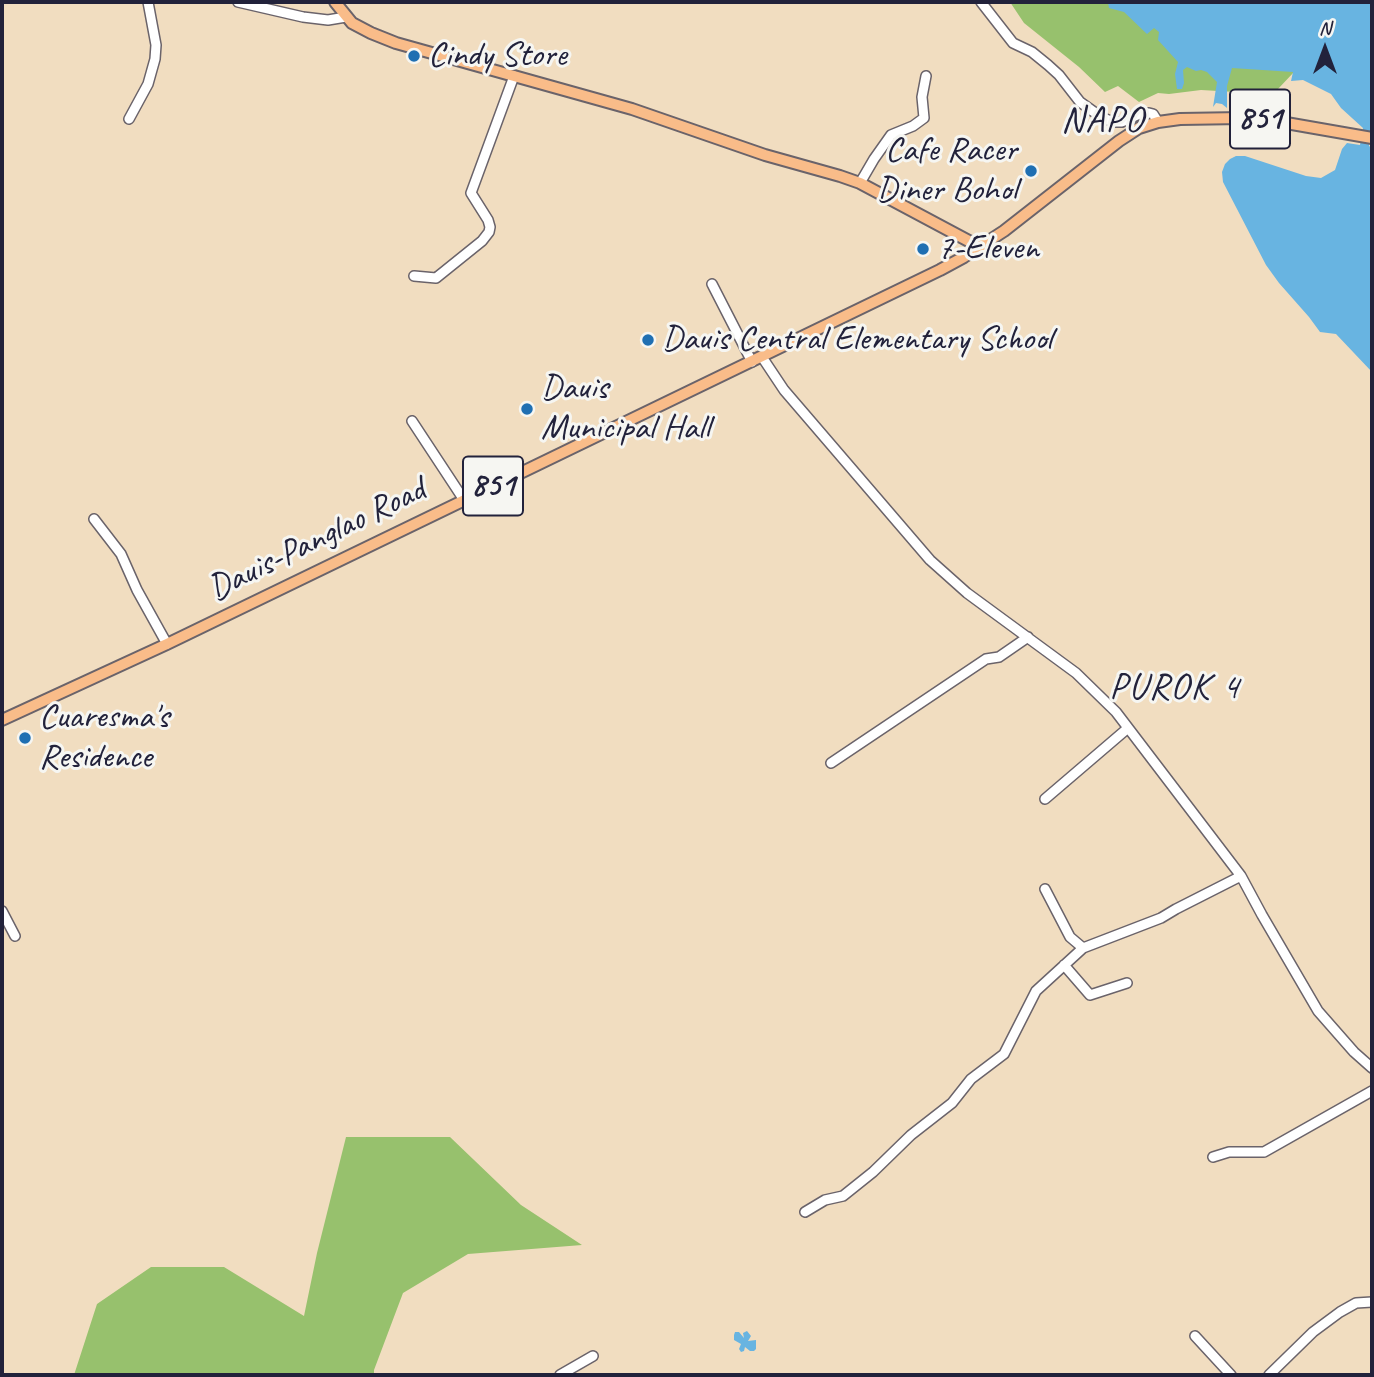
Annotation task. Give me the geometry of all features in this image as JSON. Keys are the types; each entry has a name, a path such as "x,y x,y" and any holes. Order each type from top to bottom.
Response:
{"main road":[{"path":"335,2 352,23 396,43 632,109 765,155 860,183 980,247"},
{"name":"Dauis-Panglao Road","path":"2,720 167,644 940,270 1004,231 1130,133 1158,122 1250,118 1372,138"}],"street":[{"path":"129,119 148,84 155,59 156,45 148,2"},
{"path":"238,2 303,18 328,20 346,17"},
{"path":"981,2 1013,43 1032,52 1048,65 1080,102 1101,117 1122,122 1142,113 1149,113 1153,114 1158,122"},
{"path":"414,276 436,278 482,241 489,232 491,227 488,220 471,193 514,76"},
{"path":"860,183 891,135 924,118 922,97 926,76"},
{"path":"712,284 757,359 930,560 967,593 1076,673 1116,712 1241,876 1318,1011 1372,1068"},
{"path":"412,421 464,500"},
{"path":"94,519 121,554 137,590 167,644"},
{"path":"831,763 986,659 999,657 1028,637"},
{"path":"1045,799 1128,728"},
{"path":"806,1212 825,1200 843,1196 952,1103 971,1079 1004,1054 1035,991 1083,948 1161,918 1241,876"},
{"path":"1045,889 1070,937 1083,948"},
{"path":"2,912 15,936"},
{"path":"1064,965 1090,995 1127,983"},
{"path":"1213,1157 1229,1152 1264,1152 1372,1091"},
{"path":"1269,1375 1312,1332 1340,1312 1356,1303 1372,1302"},
{"path":"1195,1336 1231,1375"},
{"path":"560,1375 593,1356"}],"green space":[{"path":"1010,2 1138,2 1294,72 1278,89 1253,93 1201,90 1158,93 1139,102 1118,86 1105,92 1079,67 1024,23"},
{"path":"346,1137 450,1137 521,1205 582,1245 468,1254 403,1293 374,1375 74,1375 97,1304 151,1267 224,1267 304,1316"}],"water":[{"path":"1108,2 1372,2 1372,129 1369,146 1372,148 1372,372 1336,334 1320,332 1279,283 1266,265 1223,182 1222,172 1230,159 1245,156 1306,176 1321,178 1335,170 1342,149 1347,143 1360,145 1363,128 1341,108 1331,94 1303,80 1291,81 1293,72 1232,68 1227,86 1227,108 1216,103 1213,107 1217,82 1207,72 1187,67 1183,70 1182,89 1177,89 1175,74 1178,62 1158,40 1159,32 1154,28 1147,34 1124,12 1109,8"},
{"path":"747,1331 751,1336 748,1341 756,1340 756,1349 750,1351 745,1347 741,1352 741,1344 734,1340 734,1335 739,1332 744,1338 743,1333"}],"place":[{"name":"Cindy Store","path":"414,56"},
{"name":"Cafe Racer Diner Bohol","path":"1031,171"},
{"name":"7-Eleven","path":"923,249"},
{"name":"Dauis Central Elementary School","path":"648,340"},
{"name":"Dauis Municipal Hall","path":"527,409"},
{"name":"Cuaresma's Residence","path":"25,738"}],"district":[{"name":"NAPO","path":"1103,121"},
{"name":"PUROK 4","path":"1175,688"}]}
